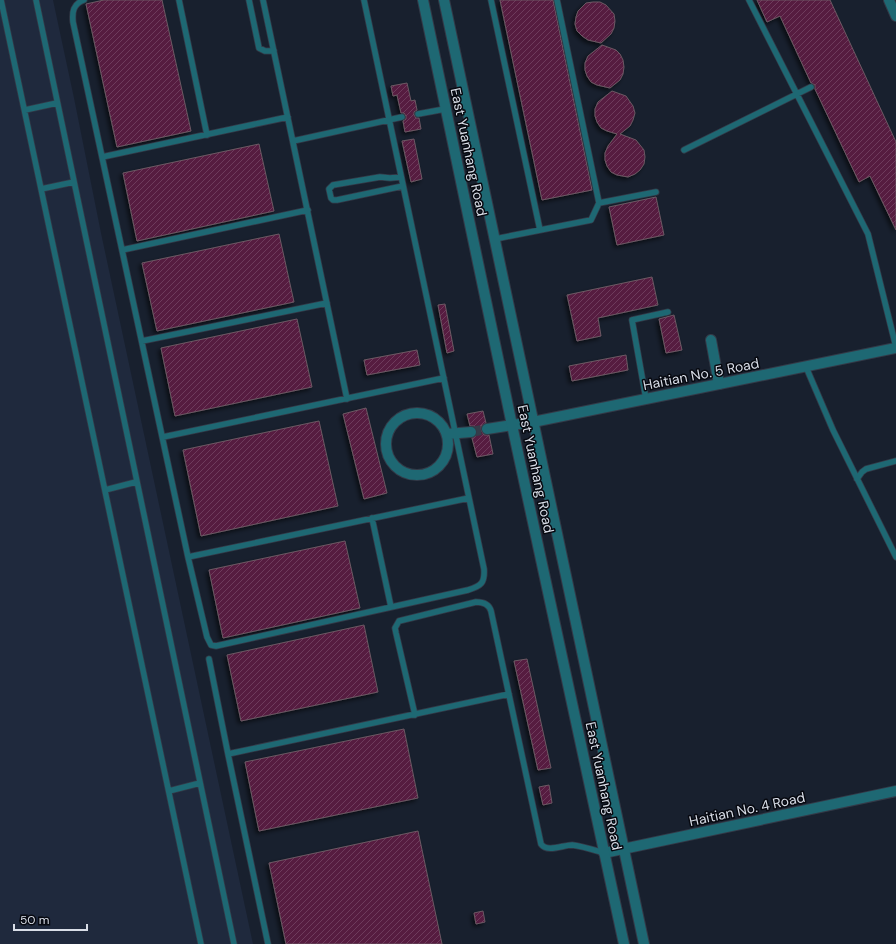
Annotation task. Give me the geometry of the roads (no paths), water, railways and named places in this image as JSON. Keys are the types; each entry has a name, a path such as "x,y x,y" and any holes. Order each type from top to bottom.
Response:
{"street":[{"name":"East Yuanhang Road","path":"423,0 512,425 624,944"},
{"name":"East Yuanhang Road","path":"444,0 644,944"},
{"path":"889,0 896,16"},
{"path":"711,340 719,384"},
{"name":"Haitian No. 5 Road","path":"487,428 533,422 896,348"},
{"path":"420,413 432,417 451,434 444,461 434,471 422,475 408,474 398,469 391,461 387,451 386,440 390,429 398,420 408,415 420,413"},
{"path":"451,434 471,432"},
{"name":"Haitian No. 4 Road","path":"604,853 896,792"}],"lane":[{"path":"1,0 201,944"},
{"path":"36,0 234,944"},
{"path":"84,0 73,8 72,15 188,556 207,637 211,645 216,646 468,590 482,584 485,578 469,498 451,434 444,378 364,0"},
{"path":"179,0 207,135"},
{"path":"249,0 259,48 265,51 274,51"},
{"path":"263,0 347,399"},
{"path":"491,0 540,230"},
{"path":"495,239 591,220 599,204 557,0"},
{"path":"749,0 868,234 896,348"},
{"path":"684,150 811,88"},
{"path":"25,110 57,104"},
{"path":"418,114 445,109"},
{"path":"102,157 288,117"},
{"path":"292,140 402,117"},
{"path":"401,177 380,177 333,185 329,190 330,195 333,200 337,200 403,186"},
{"path":"41,189 74,182"},
{"path":"599,204 656,192"},
{"path":"122,250 308,210"},
{"path":"142,342 327,303"},
{"path":"646,399 632,320 668,312"},
{"path":"806,366 833,430 896,557"},
{"path":"163,437 444,378"},
{"path":"858,479 862,472 866,469 896,462"},
{"path":"105,490 136,482"},
{"path":"188,556 469,498"},
{"path":"372,518 391,607"},
{"path":"415,715 396,633 399,620 476,602 484,603 490,607 491,610 541,844 543,847 548,849 572,845 604,853"},
{"path":"209,659 268,944"},
{"path":"228,754 509,694"},
{"path":"169,791 200,783"}],"tunnel":[{"path":"471,432 487,429"}]}
